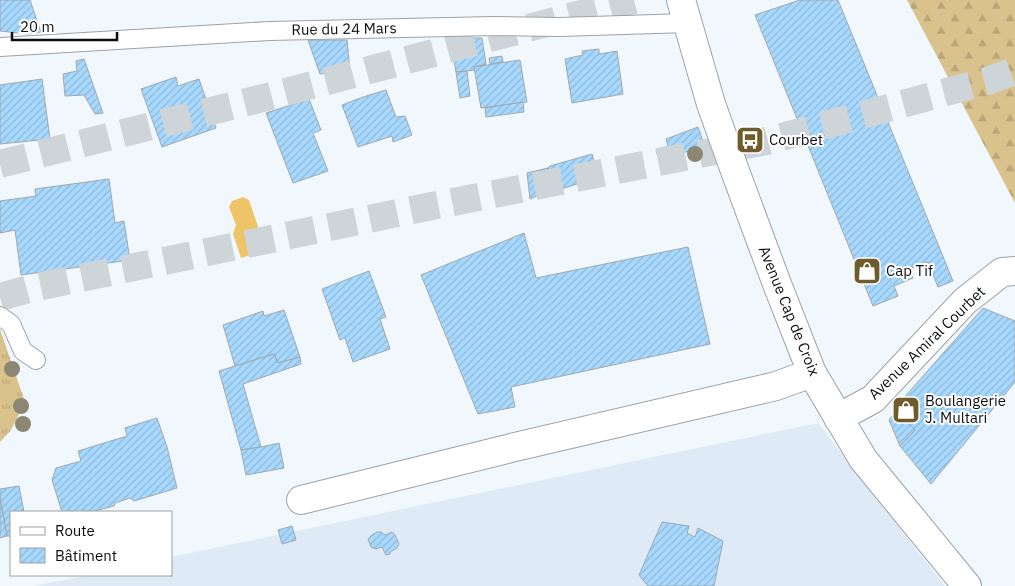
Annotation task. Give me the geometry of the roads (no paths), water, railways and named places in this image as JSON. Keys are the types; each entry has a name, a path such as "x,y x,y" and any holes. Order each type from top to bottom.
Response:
{"street":[{"name":"Avenue Cap de Croix","path":"684,11 711,104 735,172 776,284 812,373 863,459 967,586"},
{"name":"Avenue Amiral Courbet","path":"838,418 873,399 966,301 1002,272 1015,270"},
{"path":"300,500 776,386 812,373"}],"lane":[{"name":"Rue du 24 Mars","path":"0,47 269,31 559,26 684,11"},
{"path":"0,316 11,324 23,351 36,360"}],"tunnel":[{"path":"0,164 267,97 634,0"},
{"path":"0,297 32,288 427,207 767,141 987,81 1015,71"}],"place":[{"name":"Courbet","path":"750,140"},
{"name":"Cap Tif","path":"867,271"},
{"name":"Boulangerie J. Multari","path":"906,410"}]}
